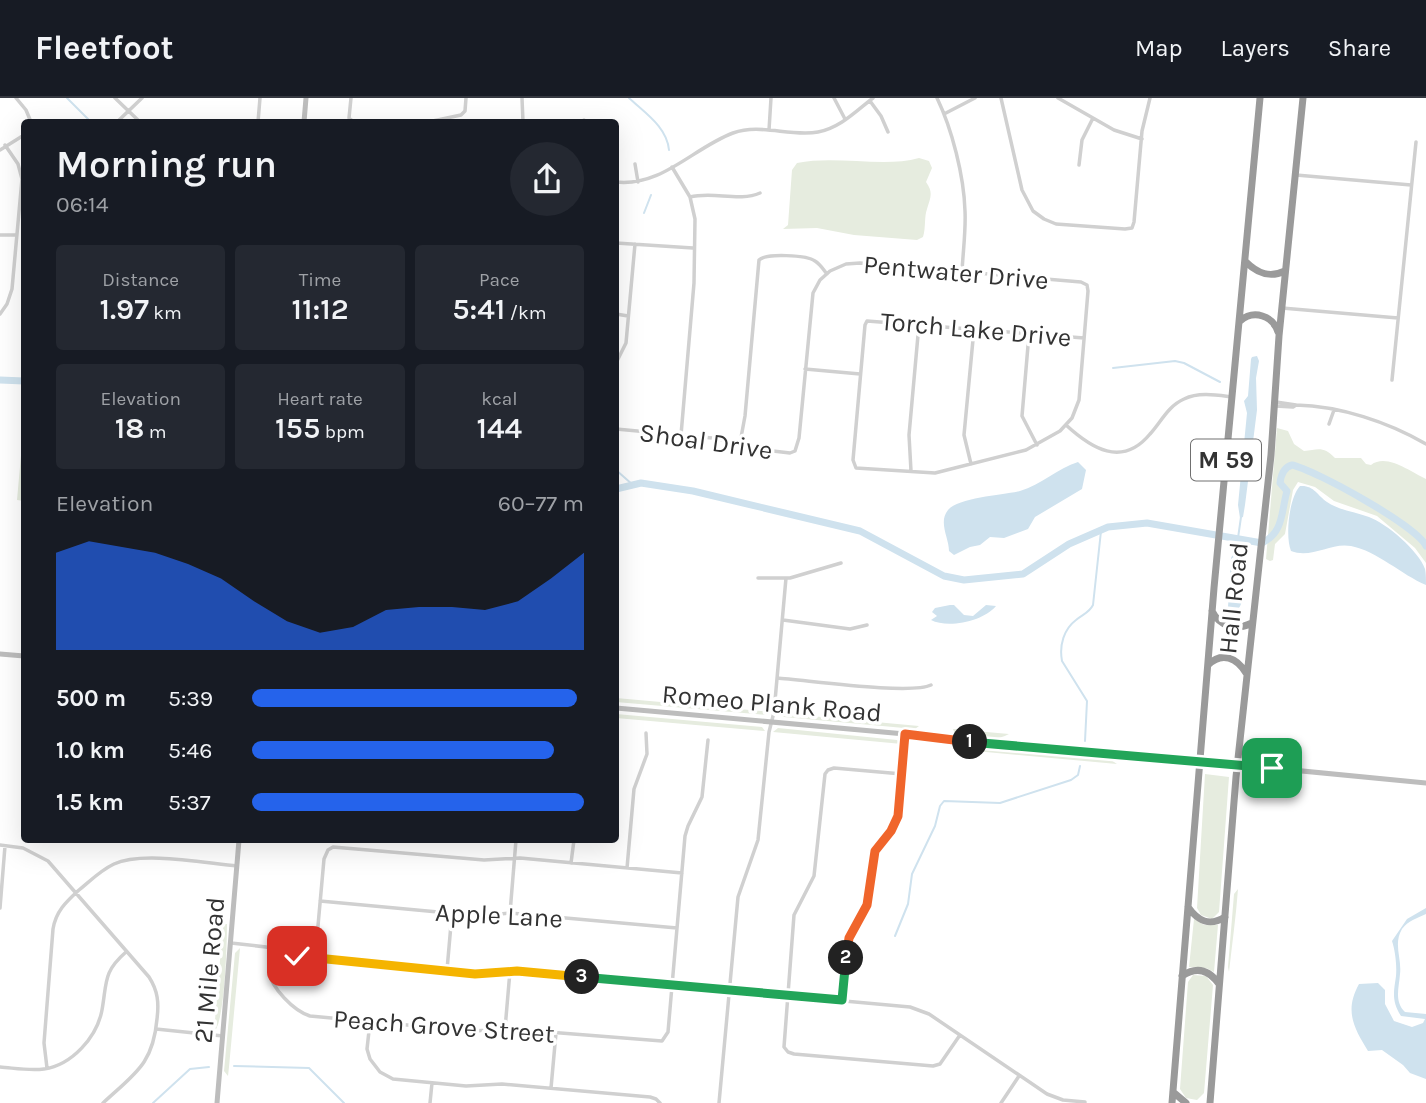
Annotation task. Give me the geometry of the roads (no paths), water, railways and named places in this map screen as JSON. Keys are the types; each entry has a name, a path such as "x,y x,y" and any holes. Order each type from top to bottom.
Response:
{"highway":[{"name":"Hall Road","path":"1172,1103 1212,611 1261,98"},
{"name":"Hall Road","path":"1208,1102 1237,765 1275,404 1279,336 1303,98"},
{"path":"1246,262 1261,274 1273,275 1285,271"},
{"path":"1240,321 1250,316 1270,319 1279,336"},
{"path":"1212,611 1219,623 1227,626 1242,627 1252,623"},
{"path":"1208,666 1217,658 1231,658 1240,663 1246,673"},
{"path":"1187,906 1195,917 1203,922 1215,922 1225,918"},
{"path":"1182,976 1193,970 1205,971 1212,974 1219,985"},
{"path":"1173,1091 1186,1103"}],"main road":[{"path":"304,119 306,98"},
{"path":"0,654 21,656"},
{"name":"Romeo Plank Road","path":"619,708 1426,783"},
{"name":"21 Mile Road","path":"217,1103 239,843"}],"street":[{"path":"16,98 30,119"},
{"path":"115,98 137,119"},
{"path":"120,119 142,98"},
{"path":"258,119 260,98"},
{"path":"351,98 352,119"},
{"path":"441,119 463,114 466,98"},
{"path":"522,98 523,119"},
{"path":"769,130 771,98"},
{"path":"834,98 845,119"},
{"path":"937,98 944,114 964,199 962,272"},
{"path":"944,114 975,98"},
{"path":"1002,98 1022,190 1033,211 1056,224 1125,229 1132,228 1134,222 1142,139 1150,98"},
{"path":"1058,98 1119,133 1142,139"},
{"path":"619,182 638,182 653,178 730,134 751,129 818,132 845,119 871,99 888,132"},
{"path":"1079,164 1082,140 1093,118"},
{"path":"0,150 21,137"},
{"path":"1392,380 1416,142"},
{"path":"5,145 20,168 21,175"},
{"path":"635,164 638,182"},
{"path":"672,167 690,197 695,213 694,283 681,435"},
{"path":"1296,176 1411,186"},
{"path":"690,197 708,194 747,197 760,193"},
{"path":"0,314 11,293 21,204"},
{"path":"0,235 17,235"},
{"path":"619,243 693,248"},
{"path":"619,357 626,343 635,244"},
{"path":"740,444 745,416 758,262 761,257 811,259 827,274 817,284 812,298 805,369 860,374 853,460 854,466 859,468 935,473 1037,445 1066,425 1074,414 1079,400 1084,338"},
{"name":"Pentwater Drive","path":"827,274 838,267 855,263 1081,282 1087,285 1084,338"},
{"path":"1282,308 1398,318"},
{"path":"619,314 628,316"},
{"name":"Torch Lake Drive","path":"860,374 867,321 1084,338"},
{"path":"911,472 909,435 919,324"},
{"path":"971,464 964,435 974,329"},
{"path":"1029,334 1022,416 1037,445"},
{"name":"Shoal Drive","path":"619,429 712,438 790,453 795,451 798,445 805,369"},
{"path":"1066,425 1096,449 1123,451 1136,447 1145,440 1180,400 1202,394 1232,397"},
{"path":"1275,404 1334,410 1396,429 1426,443"},
{"path":"1329,424 1334,410"},
{"path":"758,578 786,578 841,563"},
{"path":"719,1103 738,897 758,840 786,578"},
{"path":"782,620 850,629 867,625"},
{"path":"777,678 885,688 920,688 931,685"},
{"path":"626,868 634,789 647,754 646,733"},
{"path":"842,1000 847,944 867,905 875,851 891,831 898,816 905,734"},
{"path":"672,985 686,830 704,792 708,740"},
{"path":"902,774 837,768 828,770 824,777 814,876 794,915 783,1044 785,1050 794,1054 937,1066 960,1035"},
{"path":"510,913 516,843"},
{"path":"571,863 573,843"},
{"path":"0,908 3,846 23,848 42,857 149,977 156,990 158,1003 153,1047 145,1062 103,1103"},
{"path":"315,959 324,859 328,850 336,847 489,861 515,858 682,873"},
{"path":"47,1068 44,1043 54,923 61,907 108,867 132,858 237,866"},
{"name":"Apple Lane","path":"320,901 486,916 510,913 677,928"},
{"path":"447,971 452,913"},
{"path":"230,943 271,948 315,959 483,974 510,971 916,1008 1058,1101 1085,1102"},
{"name":"Peach Grove Street","path":"271,948 271,978 297,1010 310,1016 370,1022 472,1031 505,1029 657,1042 664,1040 667,1035 672,985"},
{"path":"0,1067 47,1068 66,1060 90,1038 100,1018 108,973 114,963 127,952"},
{"path":"505,1029 510,971"},
{"path":"370,1022 368,1054 380,1072 393,1079 466,1086 495,1083 551,1088 650,1097 660,1103"},
{"path":"156,1029 223,1035"},
{"path":"551,1088 556,1033"},
{"path":"1001,1103 1019,1076"},
{"path":"430,1103 432,1083"}],"water":[{"path":"1257,356 1257,410 1245,505 1243,517 1240,518 1238,505 1247,413 1244,401 1248,396 1251,359"},
{"path":"1078,462 1086,470 1082,489 1035,517 1028,529 1004,538 990,537 980,545 954,555 949,551 944,520 948,510 971,499 1020,491"},
{"path":"1300,486 1312,489 1331,505 1369,517 1393,531 1422,562 1426,585 1380,558 1351,546 1336,546 1306,553 1291,551 1288,536 1289,517 1293,499"},
{"path":"1237,546 1242,558 1242,597 1235,612 1228,607 1231,558"},
{"path":"954,605 964,615 973,616 986,605 996,606 983,616 965,622 947,624 931,620 937,616 932,612 935,608"},
{"path":"1426,908 1426,914 1410,922 1399,935 1398,994 1399,1003 1405,1012 1426,1014 1426,1079 1410,1073 1382,1050 1368,1051 1355,1027 1352,1003 1359,984 1378,983 1385,990 1385,1004 1394,1021 1412,1027 1423,1023 1425,1019 1401,1016 1396,1006 1396,962 1392,941 1407,919"}],"waterway":[{"path":"67,98 88,119"},
{"path":"629,98 660,127 669,150"},
{"path":"644,213 651,195"},
{"path":"1113,368 1175,361 1220,382"},
{"path":"0,380 21,381"},
{"path":"619,488 641,483 693,491 860,531 944,576 964,580 1023,574 1069,544 1108,527 1147,523 1262,543 1278,527 1287,491 1280,480 1285,469 1292,465 1321,477 1386,513 1419,537 1426,546"},
{"path":"619,473 633,485"},
{"path":"1238,538 1241,517"},
{"path":"1085,741 1087,701 1062,661 1061,649 1068,628 1093,605 1101,531"},
{"path":"895,936 908,904 912,874 944,801 1000,803 1071,780 1078,775 1080,766"},
{"path":"234,1066 309,1068 344,1103"},
{"path":"153,1103 190,1069 209,1067"}]}
